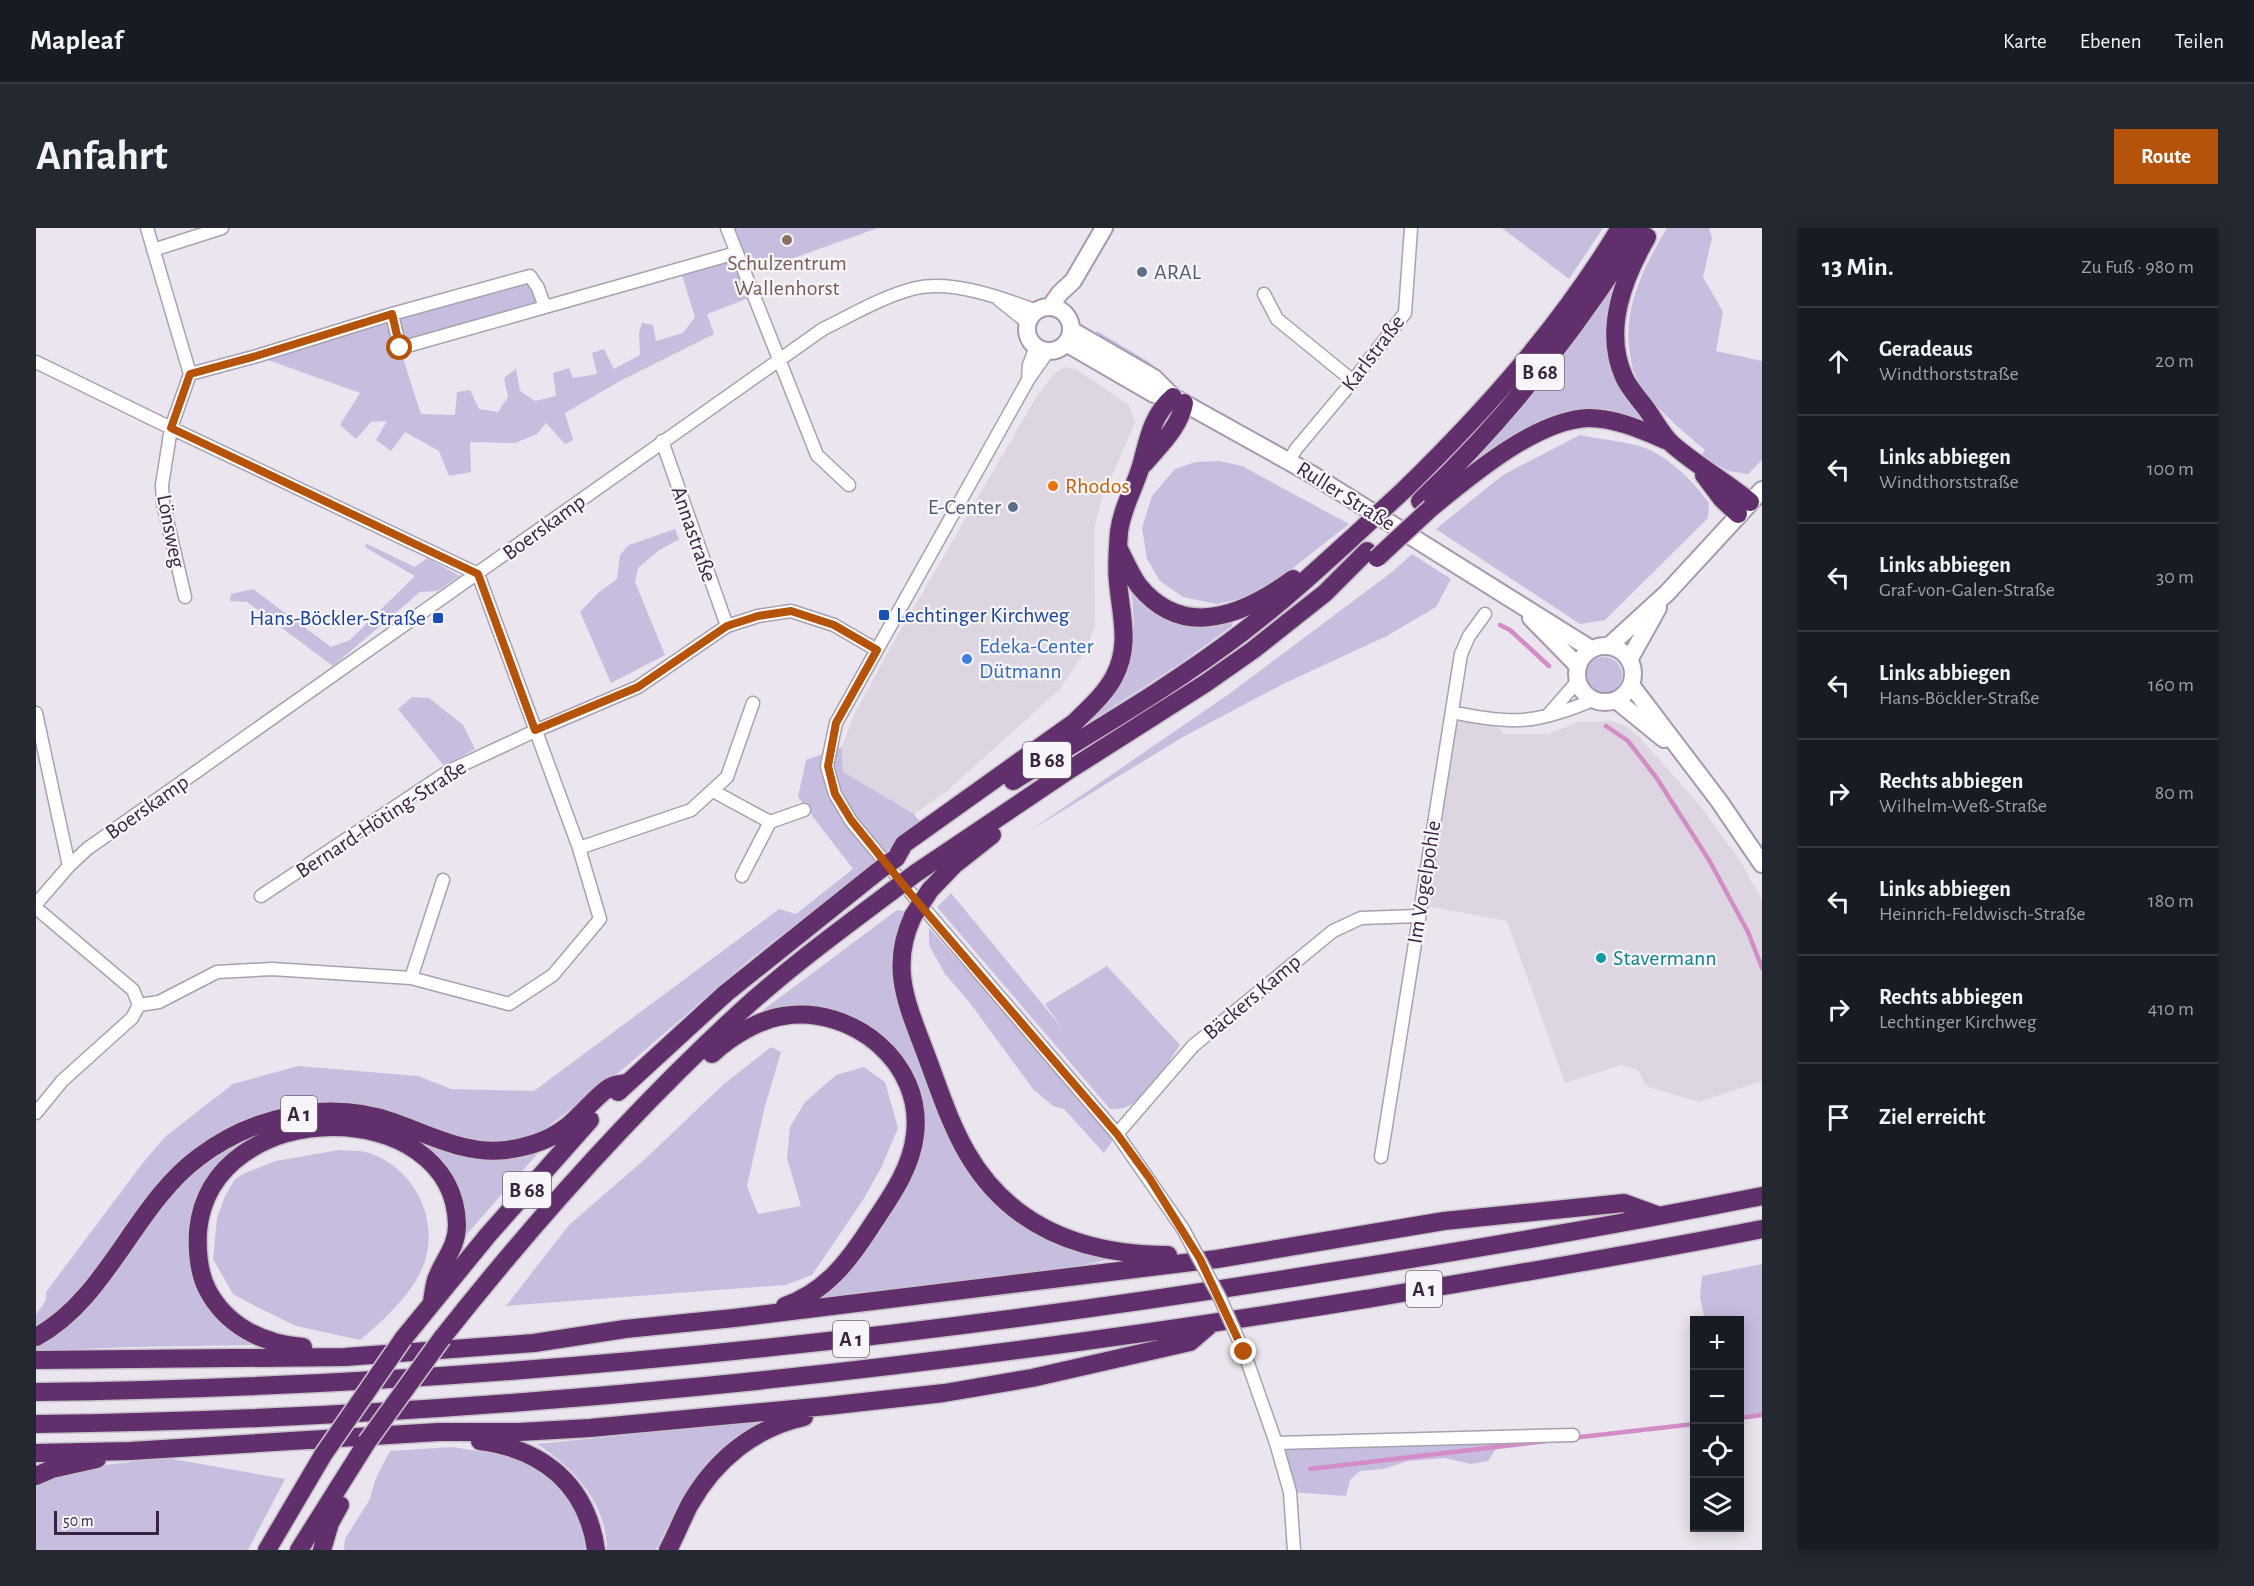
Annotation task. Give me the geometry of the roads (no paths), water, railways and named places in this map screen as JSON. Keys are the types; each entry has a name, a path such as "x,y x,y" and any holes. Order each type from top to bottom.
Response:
{"highway":[{"name":"B 68","path":"267,1550 323,1455 403,1339 552,1161 626,1083 735,986 899,855 1192,668 1244,632 1295,590 1404,490 1473,422 1530,357 1576,296 1620,228"},
{"name":"B 68","path":"299,1550 364,1447 442,1338 502,1263 638,1111 740,1012 830,937 916,873 1066,772 1206,683 1284,627 1325,593 1339,592 1372,555 1426,504 1509,410 1590,305 1640,228"},
{"path":"1652,228 1626,279 1617,309 1617,358 1625,379 1670,442 1696,464 1750,502"},
{"path":"899,855 904,844 1075,722 1098,699 1114,678 1122,658 1125,640 1124,617 1117,581 1122,514 1152,427 1162,407 1179,400"},
{"path":"1426,504 1526,438 1568,421 1589,418 1608,419 1670,442"},
{"path":"1118,548 1138,584 1151,598 1167,610 1203,619 1228,614 1262,598 1309,566 1328,560"},
{"path":"1066,772 1049,792 981,843 930,890 913,916 902,946 901,976 906,1001 955,1130 983,1176 1021,1214 1041,1227 1084,1245 1111,1252 1141,1255 1200,1254 1217,1259"},
{"path":"638,1111 657,1105 725,1042 758,1025 781,1017 804,1014 846,1023 881,1045 900,1070 912,1095 915,1115 915,1133 911,1154 903,1176 857,1247 830,1280 813,1294 758,1316"},
{"name":"A 1","path":"36,1337 52,1329 77,1305 159,1196 179,1174 224,1140 253,1126 304,1113 333,1111 364,1114 458,1146 503,1151 526,1147 548,1139 566,1128 611,1086 626,1083"},
{"path":"345,1358 330,1350 284,1346 246,1331 214,1302 206,1286 200,1268 197,1243 200,1217 208,1194 219,1174 255,1144 315,1127 342,1127 394,1139 415,1149 431,1162 444,1179 454,1202 457,1227 452,1251 436,1278 432,1302"},
{"name":"A 1","path":"36,1392 226,1388 468,1374 738,1351 866,1337 1200,1293 1434,1255 1762,1196"},
{"path":"36,1360 345,1358 534,1342 625,1329 758,1316 1217,1259 1444,1221 1624,1203 1659,1215"},
{"name":"A 1","path":"36,1424 291,1416 470,1407 894,1366 1211,1324 1425,1289 1762,1229"},
{"path":"36,1453 130,1451 438,1432 519,1432 590,1428 826,1406 944,1393 1032,1378 1190,1342 1211,1324"},
{"path":"668,1550 704,1481 722,1461 742,1443 763,1431 786,1421 811,1416 826,1406"},
{"path":"438,1432 457,1440 502,1444 528,1454 549,1466 568,1483 582,1503 591,1526 596,1550"},
{"path":"322,1550 330,1523 361,1469 364,1447"},
{"path":"36,1476 52,1469 130,1451"}],"main road":[{"path":"1045,314 1068,337 1055,350 1042,348 1029,336 1045,314 1070,298 1073,280 1104,228"},
{"name":"Ruller Straße","path":"1068,337 1154,378 1179,400 1289,461 1591,649"},
{"path":"1609,646 1666,593 1750,502"},
{"path":"1629,660 1666,593"},
{"name":"Ruller Straße","path":"1515,602 1577,674"},
{"path":"1609,646 1617,649 1629,660 1633,676 1631,685 1623,696 1616,700 1609,702 1593,700 1581,690 1577,674 1580,659 1591,649 1609,646"},
{"path":"1631,685 1726,810 1762,864"},
{"path":"1616,700 1681,753"}],"street":[{"path":"147,228 190,374 530,276 538,288 545,307"},
{"path":"153,250 222,228"},
{"path":"727,228 817,455 849,485"},
{"name":"Karlstraße","path":"1289,461 1296,448 1353,381 1406,313 1411,228"},
{"path":"392,314 400,348 736,253"},
{"name":"Boerskamp","path":"36,906 69,866 87,849 823,329 872,304 916,288 937,286 959,288 1045,314"},
{"path":"1264,294 1277,319 1353,381"},
{"path":"1042,348 1028,380 836,723 828,766 835,794 851,820 909,892 1117,1134 1183,1229 1219,1296 1244,1352 1276,1443 1290,1492 1294,1550"},
{"path":"36,362 478,574 579,848 600,920 553,975 509,1004 411,978 272,969 217,972 159,1002 139,1005"},
{"name":"Lönsweg","path":"185,597 163,503 162,485 171,428 190,374"},
{"name":"Annastraße","path":"662,441 727,626"},
{"name":"Bernard-Höting-Straße","path":"261,896 449,771 535,730 638,687 727,626 758,616 791,611 834,625 877,650"},
{"name":"Im Vogelpohle","path":"1381,1157 1461,654 1469,636 1485,614"},
{"path":"1548,715 1577,674"},
{"path":"1452,712 1488,720 1538,720 1548,715 1569,711 1593,700"},
{"path":"579,848 691,810 727,777 753,703"},
{"path":"36,713 69,866"},
{"path":"713,791 770,822"},
{"path":"742,876 770,822 804,810"},
{"path":"411,978 443,880"},
{"path":"36,906 133,990 139,1005"},
{"name":"Bäckers Kamp","path":"1117,1134 1193,1046 1333,931 1361,918 1418,916"},
{"path":"36,1113 62,1081 132,1018 139,1005"},
{"path":"1276,1443 1573,1435"}],"waterway":[{"path":"1500,625 1510,630 1549,666"},
{"path":"1606,726 1628,741 1656,777 1709,860 1748,932 1762,968"},
{"path":"1744,1417 1762,1415"},
{"path":"1572,1438 1690,1424"},
{"path":"1310,1469 1546,1441"}],"place":[{"name":"Schulzentrum Wallenhorst","path":"787,240"},
{"name":"ARAL","path":"1142,272"},
{"name":"Rhodos","path":"1053,486"},
{"name":"E-Center","path":"1013,507"},
{"name":"Lechtinger Kirchweg","path":"884,615"},
{"name":"Hans-Böckler-Straße","path":"438,618"},
{"name":"Edeka-Center Dütmann","path":"967,659"},
{"name":"Stavermann","path":"1601,958"}]}
